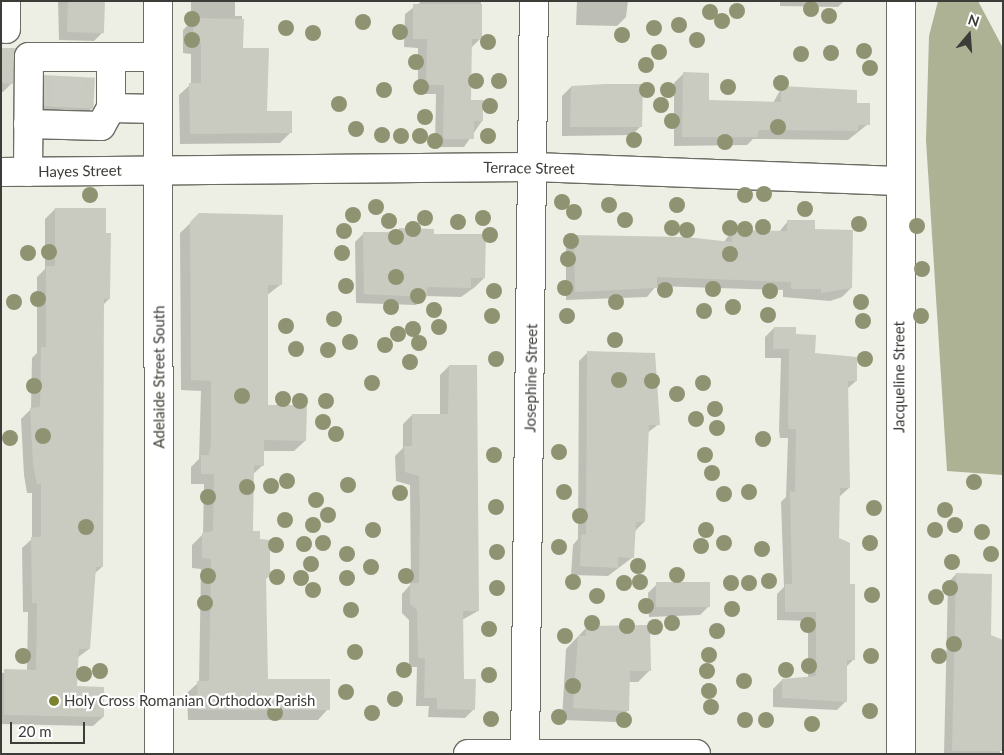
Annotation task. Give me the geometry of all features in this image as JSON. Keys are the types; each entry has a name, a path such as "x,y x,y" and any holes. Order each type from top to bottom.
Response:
{"street":[{"path":"6,1 6,29"},
{"name":"Adelaide Street South","path":"158,1 159,754"},
{"name":"Josephine Street","path":"525,753 534,167 534,1"},
{"name":"Jacqueline Street","path":"900,1 898,181 901,754"},
{"path":"14,172 28,124 29,57 68,67 111,57 158,57"},
{"path":"28,124 67,116 101,126 111,108 111,57"},
{"path":"111,108 158,109"},
{"name":"Terrace Street","path":"159,171 534,167 898,181"},
{"name":"Hayes Street","path":"14,172 159,171"},
{"path":"468,754 696,754"}],"green space":[{"path":"938,1 978,1 1003,48 1003,475 947,471 926,140 929,36"}],"building":[{"path":"68,1 105,2 104,33 67,32"},
{"path":"413,4 482,4 482,39 472,39 471,100 483,100 483,121 474,121 474,139 443,139 444,85 426,85 427,39 413,39"},
{"path":"194,18 244,19 243,48 269,48 267,111 292,111 292,133 190,134 189,83 201,83 201,43 193,43"},
{"path":"1,48 16,48 13,84 1,83"},
{"path":"683,72 709,73 709,100 781,102 781,86 857,90 857,103 870,103 870,125 858,125 858,131 759,130 757,137 682,137"},
{"path":"44,75 95,78 93,109 42,106"},
{"path":"643,84 642,127 570,127 571,86"},
{"path":"55,208 106,208 106,233 111,233 110,299 104,299 103,567 96,567 90,649 79,649 77,686 104,687 104,717 4,715 4,669 36,670 37,603 32,603 31,537 41,537 41,484 37,484 33,464 30,408 40,407 41,347 46,347 46,266 55,266"},
{"path":"199,213 283,215 282,285 268,285 268,405 307,405 306,441 264,440 264,466 254,465 253,531 260,531 260,539 270,540 270,576 266,577 268,679 330,679 330,710 198,710 197,681 209,681 211,559 202,558 202,533 213,531 214,474 201,474 201,455 209,455 211,444 211,381 191,380 190,222"},
{"path":"787,220 815,220 815,229 853,230 852,288 821,293 821,289 791,289 791,282 657,277 657,288 575,292 574,235 686,237 732,242 732,230 787,231"},
{"path":"399,228 434,229 434,234 486,234 485,278 471,278 471,288 427,287 427,297 364,294 363,232 399,232"},
{"path":"774,327 796,327 796,334 816,335 815,353 857,357 857,381 848,381 850,488 840,488 839,538 850,543 850,584 855,584 855,660 847,660 847,702 782,698 782,679 816,676 816,612 785,612 785,584 792,584 790,491 795,492 796,429 789,429 788,422 789,349 773,349"},
{"path":"587,351 655,353 660,425 649,425 645,522 636,522 634,558 618,557 618,568 580,566 581,534 586,535"},
{"path":"449,365 477,365 479,611 463,611 464,679 476,679 475,710 437,709 437,698 424,698 425,658 418,658 417,610 410,604 410,583 419,583 419,476 405,472 404,446 412,446 412,414 448,414"},
{"path":"956,573 992,574 991,635 1003,640 1003,751 952,751"},
{"path":"656,582 710,582 710,607 656,607"},
{"path":"650,625 651,671 630,671 629,711 573,708 578,636 586,636 586,626"}],"tunnel":[{"path":"67,107 68,76"}],"place":[{"name":"Holy Cross Romanian Orthodox Parish","path":"54,701"}]}
